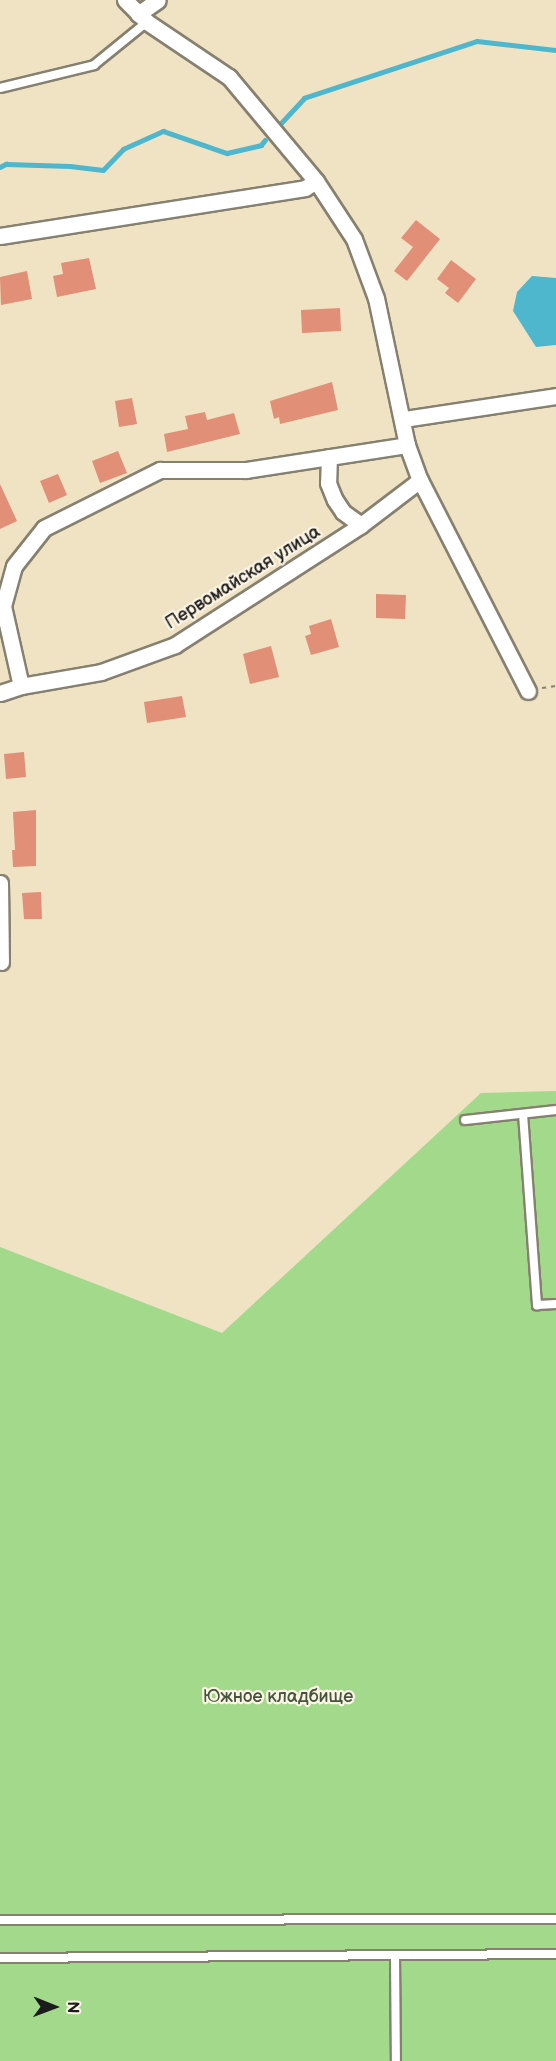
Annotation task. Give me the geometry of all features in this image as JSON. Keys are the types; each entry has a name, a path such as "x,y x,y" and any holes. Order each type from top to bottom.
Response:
{"street":[{"path":"124,0 142,18 229,77 316,180 354,239 376,298 404,419 407,445 420,480 528,691"},
{"path":"142,18 158,0"},
{"path":"0,236 304,188 316,180"},
{"path":"404,419 556,396"},
{"path":"21,686 3,606 14,566 44,528 160,470 246,470 407,445"},
{"path":"329,457 328,483 335,500 342,512 362,525"},
{"name":"Первомайская улица","path":"0,693 21,686 101,672 175,645 362,525 420,480"},
{"path":"0,883 2,962"}],"lane":[{"path":"0,88 94,65 108,57 142,18"},
{"path":"465,1120 556,1110"},
{"path":"523,1114 537,1305 556,1304"},
{"path":"0,1920 556,1919"},
{"path":"0,1958 556,1954"},
{"path":"395,1956 396,2061"}],"green space":[{"name":"Южное кладбище","path":"556,1091 556,2061 0,2061 0,1247 222,1333 481,1093"}],"water":[{"path":"532,276 556,278 556,345 536,347 513,311 517,292"}],"building":[{"path":"416,220 440,239 407,281 394,271 413,247 401,238"},
{"path":"89,258 96,289 57,297 53,276 63,274 61,263"},
{"path":"451,260 476,279 458,303 445,293 449,288 437,279"},
{"path":"27,271 32,299 1,305 0,277"},
{"path":"340,308 341,331 302,333 301,310"},
{"path":"332,382 338,410 280,424 279,417 274,419 270,401"},
{"path":"132,398 137,424 119,427 115,401"},
{"path":"205,412 207,420 234,413 240,434 167,452 164,434 188,429 185,416"},
{"path":"118,451 127,473 100,483 92,461"},
{"path":"58,474 67,495 49,503 40,481"},
{"path":"0,484 17,521 0,529"},
{"path":"376,594 406,595 405,619 376,618"},
{"path":"331,619 339,647 311,655 305,636 311,634 309,626"},
{"path":"271,646 279,677 250,684 243,654"},
{"path":"182,696 186,717 147,723 144,702"},
{"path":"24,752 26,777 6,779 4,754"},
{"path":"36,810 36,866 13,867 12,850 15,850 13,812"},
{"path":"41,892 42,919 24,919 22,893"}],"waterway":[{"path":"281,123 304,98 477,41 556,50"},
{"path":"0,167 6,164 70,166 103,170 123,149 163,131 227,153 261,145 265,140"}]}
